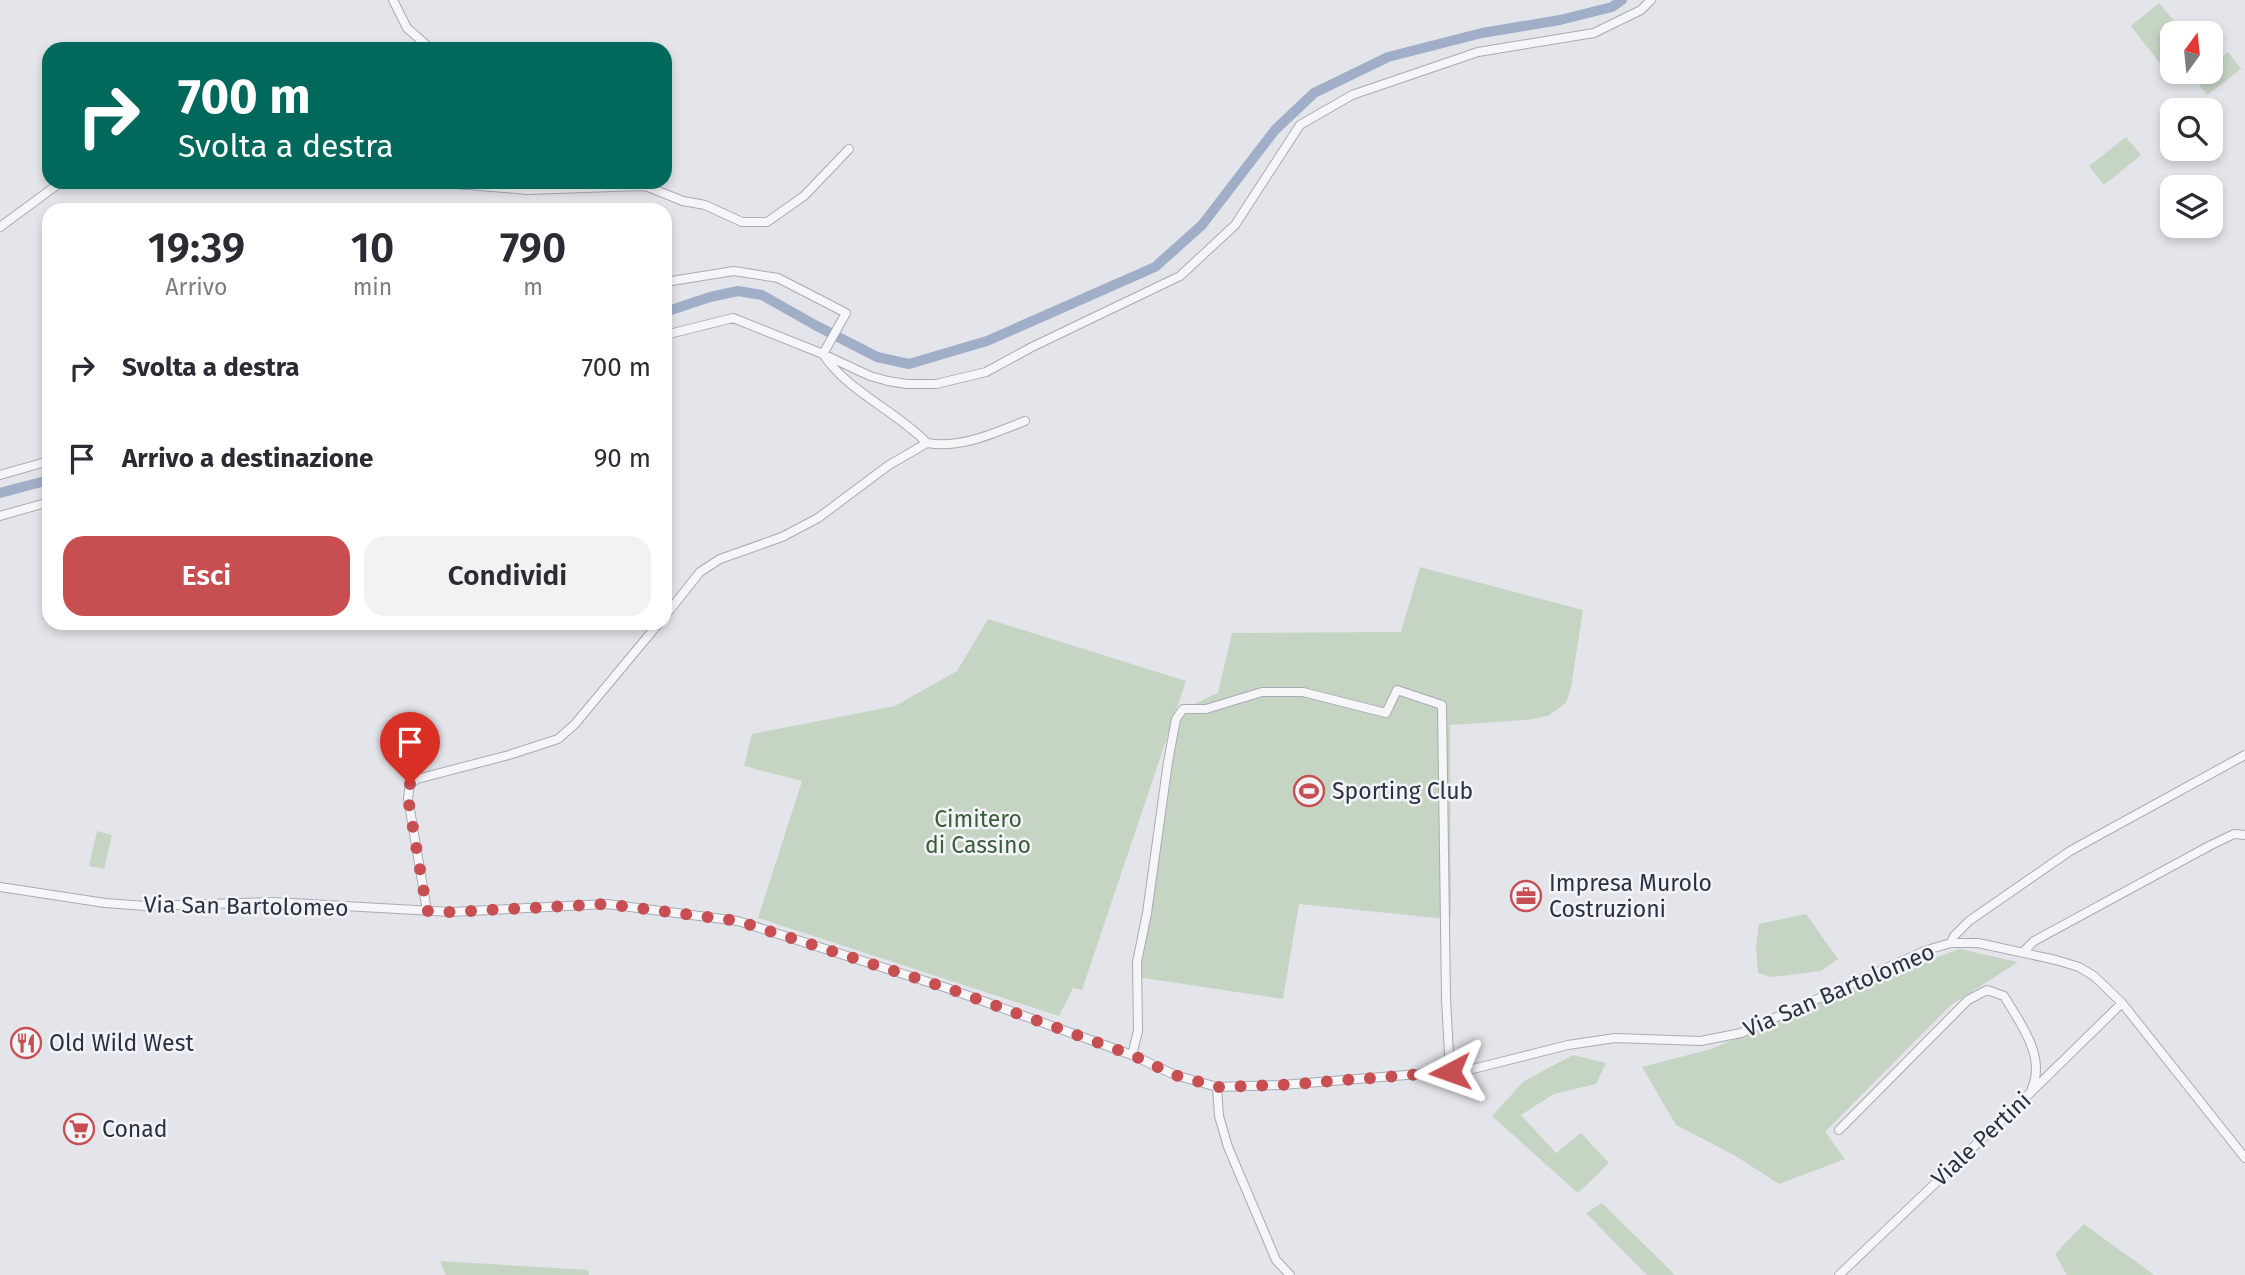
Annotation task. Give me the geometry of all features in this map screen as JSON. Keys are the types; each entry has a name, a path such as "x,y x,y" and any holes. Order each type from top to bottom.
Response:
{"street":[{"path":"393,0 401,20 423,42"},
{"path":"672,333 733,318 870,376 907,384 936,384 986,372 1180,276 1235,225 1300,125 1352,95 1478,52 1594,33 1642,10 1651,0"},
{"path":"653,189 684,201 705,205 742,222 767,222 804,196 849,149"},
{"path":"0,227 52,189"},
{"path":"516,189 542,189"},
{"path":"672,281 734,271 778,278 846,313 823,354"},
{"path":"823,354 834,370 912,428 927,443 939,445 977,440 1025,421"},
{"path":"672,607 699,572 720,559 782,537 818,518 889,465 927,443"},
{"path":"0,475 42,463"},
{"path":"0,516 42,504"},
{"path":"427,911 408,798 410,784 417,779 509,755 558,738 575,724 653,630"},
{"path":"1132,1055 1138,1031 1137,962 1147,913 1168,762 1176,719 1183,709 1206,709 1262,692 1303,692 1386,713 1397,690 1442,705 1446,999 1450,1072"},
{"path":"2245,755 2070,851 1969,921 1954,936 1951,943 1978,943 2023,952 2078,967 2094,976 2122,1003 2245,1158"},
{"path":"2023,952 2034,941 2211,845 2234,835 2245,835"},
{"name":"Via San Bartolomeo","path":"0,887 105,903 146,906 273,902 451,912 607,904 738,921 947,988 1132,1055 1175,1075 1217,1087 1469,1070 1568,1045 1615,1038 1701,1041 1741,1033 1927,950 1951,943"},
{"path":"1839,1130 1968,1000 1987,990 2004,996 2033,1048 2038,1076 2029,1094"},
{"name":"Viale Pertini","path":"1839,1275 2122,1003"},
{"path":"1217,1087 1219,1116 1228,1147 1276,1260 1290,1275"}],"green space":[{"path":"2159,3 2174,21 2160,21 2160,64 2131,26"},
{"path":"2228,52 2241,69 2223,83 2223,56"},
{"path":"2199,84 2221,84 2207,95"},
{"path":"2126,137 2141,155 2104,185 2089,166"},
{"name":"Sporting Club","path":"1420,567 1583,610 1571,688 1566,703 1548,716 1527,720 1450,725 1451,917 1437,918 1299,904 1283,999 1137,977 1183,709 1218,693 1232,633 1401,632"},
{"name":"Cimitero di Cassino","path":"988,619 1186,681 1082,990 1073,988 1059,1016 758,918 802,781 744,766 752,734 895,706 957,671"},
{"path":"97,831 112,835 104,869 89,866"},
{"path":"1806,914 1838,959 1821,971 1771,977 1758,973 1756,947 1759,924"},
{"path":"1960,949 2018,962 1951,1005 1825,1132 1845,1159 1779,1184 1734,1155 1676,1125 1642,1067 1711,1049 1892,973"},
{"path":"1573,1055 1606,1063 1596,1084 1554,1094 1521,1115 1556,1153 1581,1133 1609,1163 1578,1193 1492,1116 1524,1081"},
{"path":"1602,1203 1675,1275 1647,1275 1586,1213"},
{"path":"2084,1224 2154,1275 2067,1275 2055,1254"},
{"path":"440,1261 588,1270 589,1275 446,1275"}],"waterway":[{"path":"672,310 738,291 762,295 877,357 909,364 987,341 1155,267 1202,225 1275,130 1314,93 1388,57 1482,33 1560,20 1612,7 1622,0"},
{"path":"0,493 42,482"}],"place":[{"name":"Sporting Club","path":"1309,791"},
{"name":"Impresa Murolo Costruzioni","path":"1526,896"},
{"name":"Old Wild West","path":"26,1043"},
{"name":"Conad","path":"79,1129"}],"route":[{"path":"410,784 408,798 427,911 607,904 738,921 947,988 1132,1055 1175,1075 1217,1087 1282,1085 1450,1072"}]}
